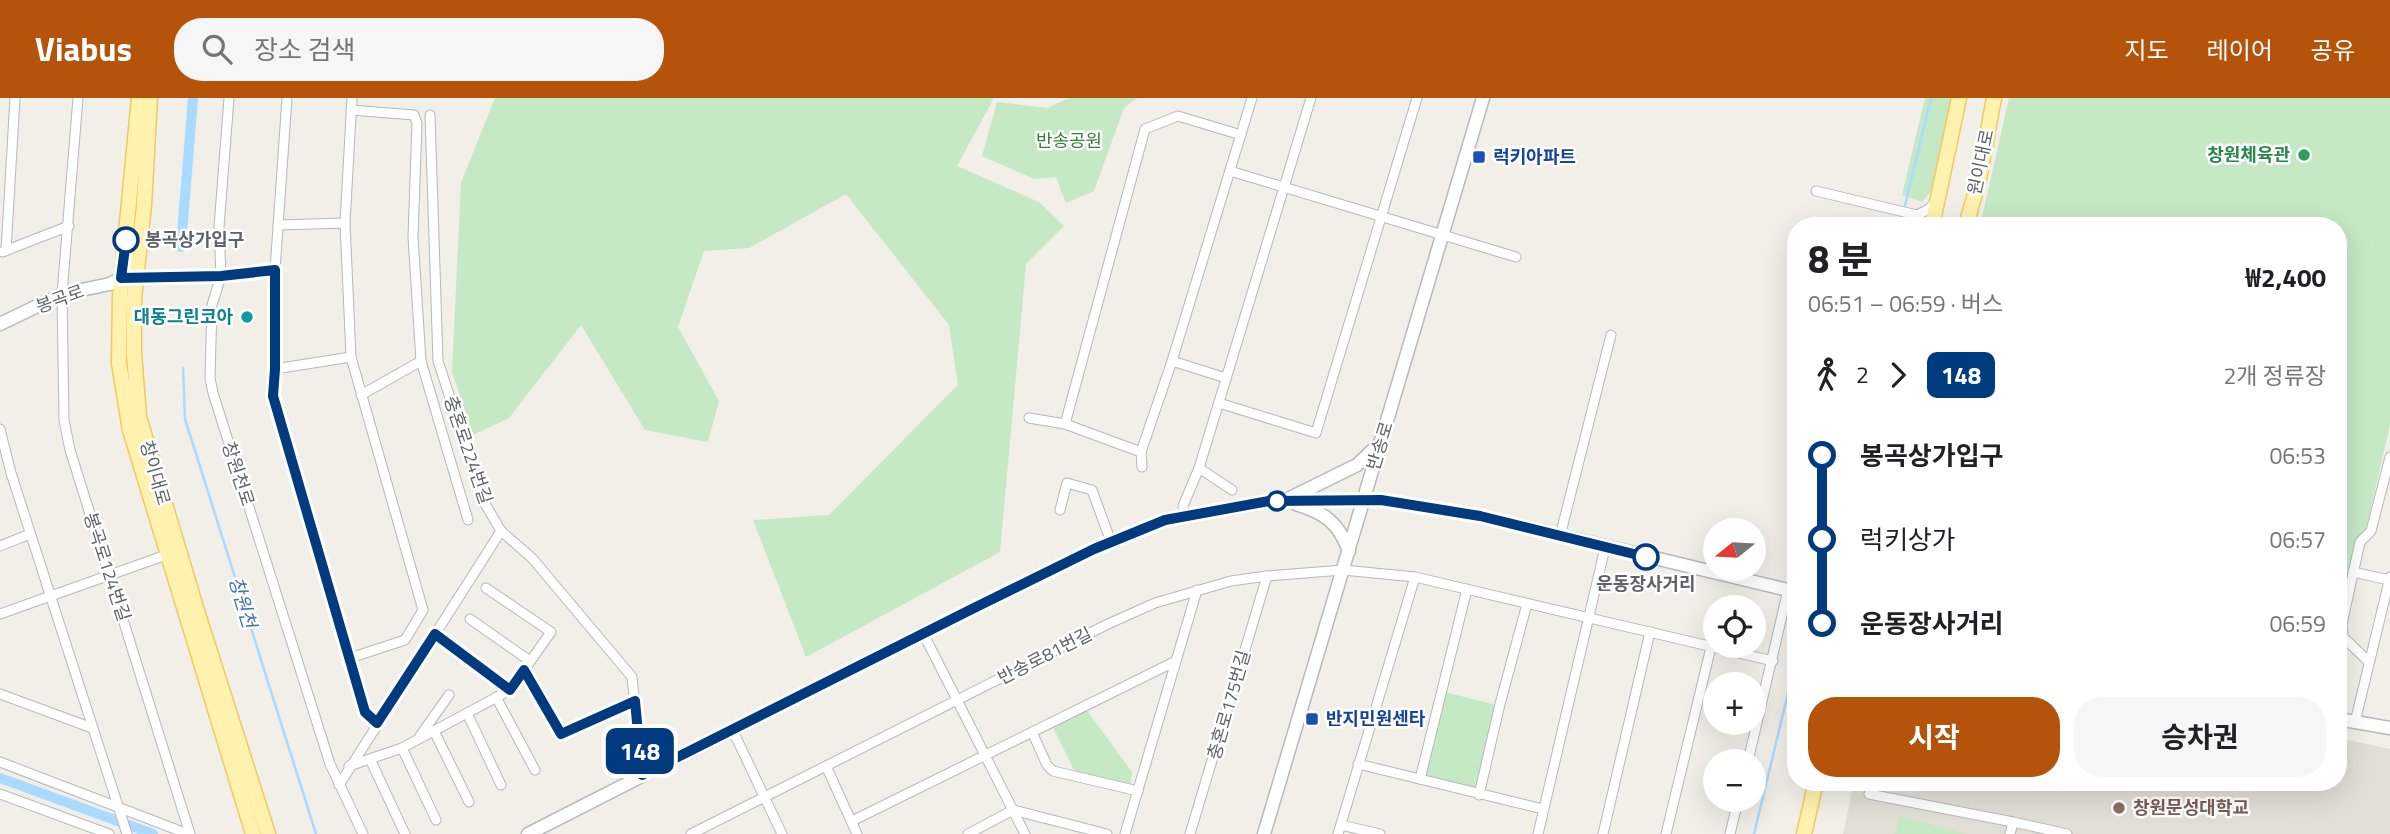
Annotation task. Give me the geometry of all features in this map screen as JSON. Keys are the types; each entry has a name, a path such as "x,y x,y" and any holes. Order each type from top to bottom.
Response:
{"main road":[{"name":"창이대로","path":"139,98 125,259 139,417 181,562 268,834"},
{"name":"창이대로","path":"150,98 144,205 128,278 119,363 130,430 253,834"},
{"name":"반송로","path":"1264,834 1483,98"},
{"name":"원이대로","path":"1934,217 1959,98"},
{"name":"원이대로","path":"1968,217 1979,179 1994,98"},
{"name":"봉곡로","path":"0,324 62,294 128,278"},
{"path":"1286,501 1357,465 1381,442"},
{"path":"528,834 923,633 1111,542 1165,520 1269,501 1364,499 1480,516 1787,590"},
{"path":"1286,501 1322,513 1338,529 1349,551"},
{"path":"2347,721 2390,728"},
{"path":"1804,834 1814,791"}],"street":[{"path":"15,98 3,252 69,226"},
{"name":"봉곡로124번길","path":"78,98 62,294 64,420 70,450 189,834"},
{"name":"창원천로","path":"229,98 212,305 212,393 339,785 363,834"},
{"path":"287,98 275,270 273,396 365,712 377,723"},
{"path":"350,658 405,640 423,610 351,357 345,223 352,98"},
{"path":"1142,467 1141,452 1172,361 1252,98"},
{"path":"1183,506 1199,468 1311,98"},
{"path":"1219,403 1316,433 1417,98"},
{"path":"351,110 414,115 413,237 421,361 468,520"},
{"name":"충혼로224번길","path":"430,115 438,362 484,502 501,531 532,558 632,677 642,775"},
{"path":"1065,424 1145,129 1178,116 1241,135"},
{"path":"1230,171 1516,257"},
{"path":"1816,191 1917,215 1938,199"},
{"path":"278,225 345,223"},
{"path":"128,278 216,276 275,270"},
{"path":"1560,536 1611,335"},
{"path":"275,369 351,357"},
{"path":"361,395 421,361"},
{"path":"1172,361 1226,378"},
{"path":"1029,418 1065,424 1141,452"},
{"path":"0,429 30,534 127,833"},
{"path":"2347,600 2360,542 2371,531 2390,457"},
{"path":"1199,468 1232,490"},
{"path":"0,477 11,473"},
{"path":"1060,510 1066,483 1093,490 1111,542"},
{"path":"339,785 501,531"},
{"path":"0,546 30,534"},
{"path":"1538,834 1605,548"},
{"path":"0,614 166,555"},
{"name":"반송로81번길","path":"698,832 1108,624 1155,603 1231,581 1343,570 1415,577 1703,645"},
{"path":"2353,572 2390,578 2355,722"},
{"name":"충혼로175번길","path":"1190,834 1267,576"},
{"path":"1380,834 1339,829 1415,577"},
{"path":"349,766 402,748 510,690 551,632 486,588"},
{"path":"1420,779 1467,589"},
{"path":"1125,834 1196,590"},
{"path":"1479,795 1527,604"},
{"path":"1751,749 1787,612"},
{"path":"470,619 530,661"},
{"path":"1603,834 1650,632"},
{"path":"923,633 1025,834"},
{"path":"435,634 510,690"},
{"path":"2347,641 2369,662"},
{"path":"1666,834 1708,658"},
{"name":"반송로81번길","path":"1760,658 1773,661"},
{"path":"852,821 1176,661"},
{"path":"524,670 561,734 635,701"},
{"path":"0,694 92,729"},
{"path":"416,741 449,695"},
{"path":"496,697 535,770"},
{"path":"467,713 501,785"},
{"path":"434,731 468,802"},
{"path":"733,731 782,834"},
{"path":"1032,732 1047,765 1053,771 1138,791"},
{"path":"402,748 436,820"},
{"path":"370,760 405,834"},
{"path":"0,762 119,810 189,834"},
{"path":"1358,764 1544,809"},
{"path":"826,766 857,834"},
{"path":"0,794 109,834"},
{"path":"1869,794 2067,834"},
{"path":"968,834 1013,810 1107,834"},
{"path":"1730,834 1735,812"},
{"path":"2010,834 2013,822"}],"shaded area":[{"name":"창원문성대학교","path":"2347,740 2390,749 2390,834 1843,834 1852,791 2347,791"}],"green space":[{"path":"495,98 994,98 957,166 1039,202 1064,226 1026,264 1000,552 806,657 753,520 829,515 958,385 949,325 846,194 749,248 704,251 678,327 719,401 708,442 645,430 581,325 509,418 473,435 452,372 461,183"},
{"name":"반송공원","path":"1069,98 1137,98 1124,108 1094,191 1066,203 1056,177 1034,179 982,156 997,102 1047,108"},
{"path":"1925,98 1953,98 1931,191 1922,202 1902,195"},
{"path":"2009,98 2390,98 2390,425 2347,611 2347,217 1982,217"},
{"path":"1444,692 1497,705 1478,790 1424,777"},
{"path":"1085,708 1132,772 1130,787 1076,774 1052,725"},
{"path":"1899,817 1969,834 1895,834"}],"waterway":[{"path":"181,247 193,98"},
{"path":"1902,217 1931,98"},
{"name":"창원천","path":"183,368 185,419 316,834"},
{"path":"1754,834 1787,697"},
{"path":"0,778 153,834"}],"bus line":[{"name":"148","path":"126,240 121,278 221,276 275,270 273,396 365,712 377,723 435,634 510,690 524,670 561,734 635,701 642,775 1094,549 1165,520 1269,501 1381,500 1480,516 1646,557"}],"place":[{"name":"창원체육관","path":"2304,155"},
{"name":"럭키아파트","path":"1479,157"},
{"name":"봉곡상가입구","path":"126,240"},
{"name":"대동그린코아","path":"247,317"},
{"name":"운동장사거리","path":"1646,557"},
{"name":"반지민원센타","path":"1312,719"},
{"name":"창원문성대학교","path":"2119,808"}]}
